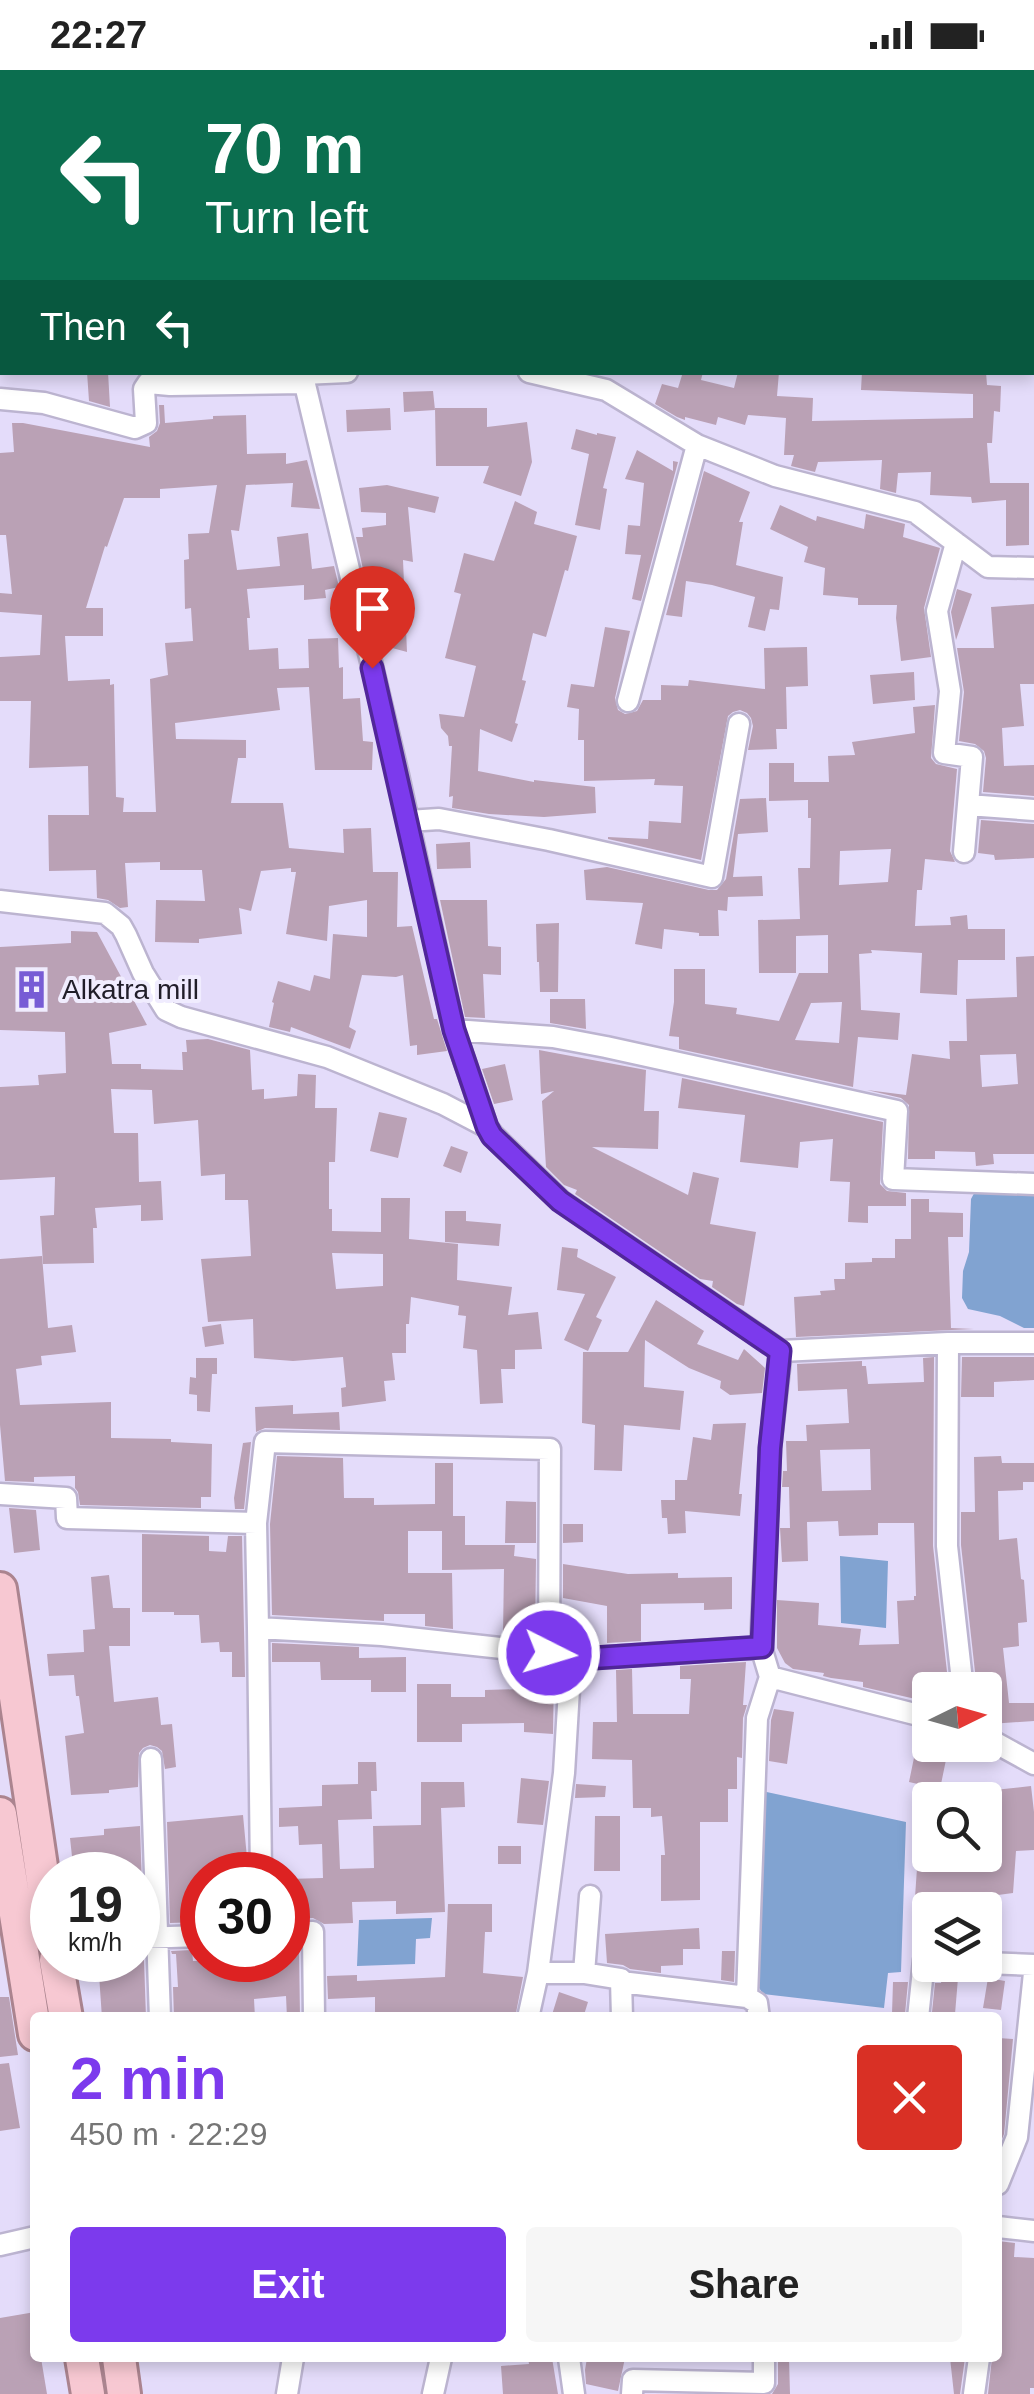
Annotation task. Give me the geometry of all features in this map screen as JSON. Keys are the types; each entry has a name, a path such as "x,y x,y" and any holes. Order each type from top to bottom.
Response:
{"highway":[{"path":"0,1589 39,1852"},
{"path":"0,1814 31,2012"},
{"path":"60,1982 65,2012"},
{"path":"83,2362 88,2394"},
{"path":"120,2362 124,2394"}],"street":[{"path":"542,375 606,390 696,445 775,476 916,512 988,567 1034,568"},
{"path":"0,399 44,403 135,428 146,423 144,389 148,383 303,377 454,1030 492,1136 560,1201 780,1351 1034,1342"},
{"path":"628,702 696,445"},
{"path":"956,543 937,611 950,692 944,754 972,757 964,852"},
{"path":"408,821 439,818 712,878 739,724"},
{"path":"968,805 1034,810"},
{"path":"0,901 105,913 121,926 166,1010 326,1057 443,1104 487,1127"},
{"path":"454,1030 570,1040 896,1111 893,1179 1034,1184"},
{"path":"948,1343 948,1546 961,1672"},
{"path":"747,1996 757,1718 770,1677 762,1647 770,1448 780,1351"},
{"path":"261,1852 256,1523 265,1442 550,1449 549,1653"},
{"path":"0,1494 66,1498 67,1518 256,1523"},
{"path":"258,1628 382,1636 594,1658 762,1647"},
{"path":"529,2012 564,1774 571,1656"},
{"path":"770,1677 912,1713"},
{"path":"1002,1747 1034,1764"},
{"path":"149,1852 151,1759"},
{"path":"584,1973 590,1896"},
{"path":"310,1932 314,1932 314,2012"},
{"path":"1002,1964 1034,1965"},
{"path":"538,1973 584,1973 622,1982 747,1996 757,2002 759,2012"},
{"path":"1002,2174 1017,2137 1034,1973"},
{"path":"154,1982 159,2012"},
{"path":"622,1982 622,2012"},
{"path":"919,2012 922,1982"},
{"path":"1002,2227 1034,2231"},
{"path":"0,2246 30,2238"},
{"path":"287,2394 292,2362"},
{"path":"434,2394 440,2362"},
{"path":"570,2362 574,2394"},
{"path":"632,2394 633,2380 764,2383 764,2362"},
{"path":"974,2394 978,2362"}],"water":[{"path":"1034,1181 1034,1328 1024,1328 1000,1316 968,1309 962,1298 963,1271 969,1252 971,1199 978,1186"},
{"path":"840,1556 888,1561 886,1628 841,1623"},
{"path":"762,1791 906,1822 901,1972 888,1973 884,2008 763,1994 756,1983"},
{"path":"432,1918 430,1938 416,1939 415,1964 357,1966 359,1920"}],"building":[{"path":"87,375 108,375 110,407 89,401"},
{"path":"682,375 702,375 701,380 734,388 737,375 779,375 777,396 813,398 812,421 973,418 973,394 861,390 862,375 986,375 987,385 1001,386 1000,412 994,411 992,443 987,443 990,483 1029,483 1029,545 1006,546 1006,500 972,503 971,497 930,495 931,472 898,473 896,493 880,489 882,460 818,462 815,472 791,466 794,455 784,455 786,418 748,415 745,425 718,417 716,425 685,420 655,404 662,384 678,388"},
{"path":"433,391 435,410 404,412 403,392"},
{"path":"159,405 164,405 165,423 246,415 247,454 286,453 286,464 307,460 320,509 291,507 293,483 246,485 239,531 231,530 237,570 280,566 277,537 308,533 312,569 334,566 339,587 325,590 326,598 304,600 304,585 247,589 249,650 278,648 279,669 309,668 308,639 338,638 343,699 360,698 363,741 373,742 372,770 315,770 309,687 277,688 280,710 175,723 176,739 246,740 246,758 238,758 231,803 283,803 289,848 344,853 343,829 371,828 373,872 398,872 397,927 412,926 434,1019 447,1051 417,1055 417,1045 410,1046 403,975 362,975 349,1027 356,1031 350,1049 291,1027 290,1032 269,1027 278,981 310,991 314,975 330,979 333,934 367,937 367,900 329,906 327,941 286,934 296,872 291,872 291,868 261,871 251,911 239,908 242,934 199,939 199,943 155,942 156,900 205,901 202,870 160,870 160,862 125,863 128,907 120,908 97,898 96,870 49,871 48,815 89,815 88,766 29,768 31,701 0,701 0,657 40,655 42,615 0,612 0,593 12,594 6,535 0,535 0,453 14,452 12,423 150,447 149,437 160,423","holes":["217,485 209,533 188,534 189,559 184,560 185,609 191,608 193,641 165,643 168,675 150,679 156,812 123,812 124,798 116,797 114,684 110,685 110,679 68,681 65,636 103,636 103,608 86,608 124,498 160,498 160,489"]},
{"path":"390,408 391,430 347,432 346,410"},
{"path":"435,408 487,408 487,427 527,422 532,462 521,496 483,483 489,466 436,466"},
{"path":"576,429 616,437 603,488 607,489 600,530 575,525 589,454 571,449"},
{"path":"637,450 673,471 673,461 678,462 641,601 632,599 641,555 625,554 628,525 640,526 644,483 625,479"},
{"path":"704,471 750,492 739,522 743,522 736,565 783,577 779,610 770,609 765,631 748,627 755,597 712,585 686,581 682,617 666,615"},
{"path":"387,485 439,497 435,513 408,507 413,562 403,560 407,652 381,645 356,537 363,537 362,528 386,525 386,513 361,512 359,488"},
{"path":"515,501 537,512 534,524 577,536 546,637 533,633 512,742 480,729 478,771 534,782 595,787 596,813 544,817 489,814 452,808 453,796 449,797 452,746 441,728 439,714 464,717 476,666 445,658 461,594 454,592 464,553 494,561"},
{"path":"780,505 816,521 817,516 864,529 866,514 905,524 903,537 940,548 924,608 931,657 901,661 897,605 858,605 858,598 823,595 825,568 804,562 808,547 770,529"},
{"path":"957,589 972,594 956,640 951,612"},
{"path":"1034,604 1034,684 1020,684 1024,726 1002,728 1004,766 1034,765 1034,796 983,792 984,751 975,744 959,741 964,692 957,648 994,648 991,607"},
{"path":"605,627 630,631 615,698 618,710 625,714 637,711 643,700 661,700 661,685 688,686 689,680 765,689 764,648 807,647 808,686 786,687 787,729 776,729 777,749 748,750 751,718 740,710 728,716 701,860 608,839 648,839 649,821 681,823 683,786 654,785 655,779 584,781 584,740 578,740 579,709 567,707 571,684 594,687"},
{"path":"914,672 915,700 873,704 870,675"},
{"path":"935,705 931,758 936,764 957,769 950,851 955,862 925,859 922,890 917,890 915,926 951,925 950,917 967,915 968,929 1005,929 1005,960 958,960 957,995 920,993 922,953 871,950 872,953 859,954 861,1010 900,1013 898,1040 858,1037 853,1087 679,1049 679,1037 669,1036 674,969 705,969 705,1004 737,1008 736,1014 779,1021 799,973 828,973 828,935 796,936 796,973 759,973 758,920 800,919 798,868 810,868 808,800 769,801 769,763 794,763 794,782 829,782 828,756 855,755 852,742 915,733 913,707","holes":["891,849 888,882 839,885 840,851","842,1002 839,1043 795,1040 811,1003"]},
{"path":"766,798 768,832 738,834 733,877 762,876 763,896 728,897 727,911 718,910 719,936 664,929 662,949 635,944 643,903 586,900 584,870 607,867 717,890 726,879 740,799"},
{"path":"981,820 1034,824 1034,858 995,860 994,855 978,853"},
{"path":"470,842 471,868 437,869 436,844"},
{"path":"440,900 487,900 488,946 501,947 501,975 483,974 485,1018 465,1017"},
{"path":"559,923 558,992 540,992 536,924"},
{"path":"71,931 97,932 147,1025 109,1033 112,1064 183,1070 186,1040 208,1039 250,1050 252,1090 264,1089 264,1099 297,1096 298,1074 316,1075 315,1108 337,1108 335,1162 329,1162 332,1231 381,1232 381,1198 410,1198 409,1239 458,1244 457,1280 512,1287 508,1315 538,1312 542,1349 515,1350 515,1369 501,1369 503,1403 480,1404 477,1350 463,1348 466,1316 458,1315 459,1306 411,1297 406,1353 392,1353 395,1380 384,1381 386,1401 342,1407 341,1388 346,1387 343,1357 293,1361 254,1358 253,1319 208,1322 201,1259 251,1256 248,1200 225,1200 225,1174 201,1176 198,1120 154,1124 152,1090 111,1089 114,1133 138,1133 139,1182 161,1181 163,1220 141,1221 141,1205 95,1208 94,1263 43,1264 40,1216 54,1215 55,1177 0,1180 0,1087 39,1085 38,1075 66,1073 65,1032 0,1030 0,947 71,943","holes":["332,1253 383,1254 383,1286 336,1289"]},
{"path":"1034,956 1034,1154 993,1154 994,1164 976,1166 975,1152 935,1151 935,1159 908,1159 909,1105 901,1098 867,1090 906,1095 912,1054 950,1059 949,1041 967,1041 966,999 1017,997 1016,957","holes":["1016,1054 1018,1084 982,1087 980,1055"]},
{"path":"550,999 585,999 586,1029 550,1023"},
{"path":"539,1050 646,1070 644,1111 659,1111 658,1149 592,1147 688,1195 693,1172 719,1178 710,1224 756,1232 744,1306 712,1287 713,1281 700,1279 575,1194 577,1190 564,1185 546,1167 542,1101 554,1091 541,1094"},
{"path":"505,1064 513,1100 494,1104 482,1069"},
{"path":"682,1078 883,1122 880,1184 887,1191 906,1193 906,1206 868,1206 868,1223 848,1222 850,1182 830,1181 833,1139 800,1142 798,1168 740,1162 745,1115 678,1108"},
{"path":"379,1112 407,1118 398,1158 370,1151"},
{"path":"451,1146 468,1152 461,1173 443,1166"},
{"path":"911,1199 929,1199 929,1212 963,1213 963,1237 948,1237 951,1328 974,1329 796,1337 794,1297 835,1290 834,1279 845,1279 845,1263 895,1258 895,1239 911,1239"},
{"path":"445,1211 466,1211 466,1221 501,1224 499,1246 445,1242"},
{"path":"562,1247 578,1249 577,1257 616,1277 596,1317 602,1320 588,1351 564,1340 585,1294 557,1290"},
{"path":"42,1256 48,1328 72,1325 76,1352 41,1356 42,1365 16,1369 20,1405 111,1402 111,1438 212,1444 211,1497 201,1497 201,1508 80,1505 75,1476 34,1477 34,1482 5,1481 0,1425 0,1259"},
{"path":"656,1300 704,1331 697,1344 738,1360 744,1349 765,1368 762,1393 730,1395 720,1388 721,1381 689,1368 645,1340 644,1387 684,1391 680,1430 624,1425 622,1471 594,1470 595,1425 582,1423 583,1352 628,1352"},
{"path":"221,1324 224,1344 205,1347 202,1327"},
{"path":"934,1357 933,1546 947,1672 912,1672 912,1698 863,1687 863,1682 793,1669 777,1648 777,1600 819,1603 818,1625 861,1629 859,1645 899,1644 897,1601 914,1600 916,1596 914,1523 878,1523 878,1535 839,1536 838,1521 807,1522 808,1561 782,1562 780,1528 790,1528 789,1487 782,1487 783,1471 787,1471 786,1441 807,1441 806,1425 849,1423 847,1389 798,1391 797,1364 862,1361 868,1384 924,1382 923,1358","holes":["870,1449 871,1490 822,1491 820,1450"]},
{"path":"962,1357 1034,1357 1034,1380 994,1382 994,1397 961,1397"},
{"path":"196,1358 217,1358 210,1412 197,1411 197,1395 189,1394 190,1377 196,1378"},
{"path":"293,1405 293,1414 339,1412 340,1430 265,1428 256,1432 255,1407"},
{"path":"746,1423 740,1516 685,1511 686,1533 668,1534 661,1500 675,1500 675,1480 687,1480 693,1437 711,1440 713,1424"},
{"path":"251,1442 244,1509 235,1509 243,1443"},
{"path":"277,1456 343,1458 344,1498 374,1498 374,1505 435,1504 435,1463 453,1463 453,1516 465,1516 465,1545 515,1545 514,1556 536,1559 535,1638 503,1634 504,1569 442,1570 442,1531 408,1531 408,1573 452,1573 453,1629 425,1626 425,1614 384,1614 384,1621 272,1615 270,1524"},
{"path":"1001,1456 1002,1463 1034,1463 1034,1482 1023,1482 1023,1490 998,1491 999,1540 1017,1538 1027,1622 1018,1623 1019,1646 1003,1648 1009,1703 1034,1703 1034,1721 1002,1723 1002,1672 975,1672 961,1545 961,1512 975,1512 974,1457"},
{"path":"506,1501 536,1502 536,1543 505,1543"},
{"path":"9,1508 36,1510 40,1550 14,1553"},
{"path":"563,1524 583,1524 583,1542 563,1543"},
{"path":"142,1534 209,1536 209,1551 226,1552 228,1536 242,1536 245,1677 232,1677 232,1652 220,1652 219,1642 201,1643 199,1615 142,1612"},
{"path":"563,1564 628,1574 678,1573 678,1578 732,1577 732,1609 704,1610 704,1603 641,1604 641,1641 607,1643 607,1606 563,1598"},
{"path":"109,1575 113,1608 130,1608 130,1646 109,1646 114,1702 158,1697 161,1725 172,1724 176,1767 165,1769 162,1751 150,1745 139,1753 138,1787 71,1795 65,1736 84,1733 79,1696 74,1675 49,1676 47,1654 84,1652 83,1630 95,1629 91,1577"},
{"path":"272,1643 359,1647 359,1658 406,1657 406,1692 371,1692 371,1680 321,1680 320,1662 272,1662"},
{"path":"746,1662 742,1758 737,1757 737,1789 728,1789 728,1822 700,1822 700,1900 661,1901 661,1855 665,1855 662,1816 651,1817 651,1808 633,1808 632,1760 592,1759 593,1722 617,1722 616,1670 632,1669 633,1714 689,1714 691,1679 680,1679 680,1666"},
{"path":"527,1665 554,1668 553,1734 524,1732 524,1723 462,1724 462,1742 417,1742 417,1684 451,1684 451,1697 485,1697 485,1690 522,1689"},
{"path":"774,1709 794,1712 787,1764 769,1761"},
{"path":"358,1762 376,1762 377,1791 371,1791 372,1819 338,1820 340,1869 374,1868 373,1826 421,1825 421,1782 464,1782 465,1807 441,1808 445,1912 396,1914 396,1901 352,1902 353,1923 324,1924 310,1918 310,1878 323,1878 322,1844 299,1845 298,1826 279,1827 279,1808 322,1806 322,1785 358,1784"},
{"path":"913,1762 946,1762 941,1782 909,1782"},
{"path":"521,1778 549,1781 543,1825 517,1823"},
{"path":"576,1784 606,1786 605,1797 575,1798"},
{"path":"1031,1786 1034,1812 1034,1850 1016,1851 1013,1893 915,1892 917,1872 1002,1872 1002,1789"},
{"path":"243,1815 246,1852 180,1852 180,1923 170,1923 167,1822"},
{"path":"595,1816 620,1816 620,1871 594,1871"},
{"path":"140,1826 141,1852 72,1852 70,1838 104,1835 104,1829"},
{"path":"498,1846 521,1846 521,1864 498,1864"},
{"path":"448,1904 492,1904 492,1932 485,1932 483,1973 523,1977 516,2012 375,2012 375,1997 328,1999 327,1976 357,1975 357,1981 445,1977"},
{"path":"699,1928 700,1949 683,1949 683,1965 661,1966 661,1973 607,1963 605,1934"},
{"path":"171,1951 180,1951 180,1982 300,1982 300,2012 287,2012 286,1996 254,1999 255,2012 174,2012 173,1987 178,1987 176,1954"},
{"path":"722,1951 735,1951 734,1982 721,1980"},
{"path":"1005,1981 1001,2010 983,2008 987,1982"},
{"path":"100,1982 145,1982 146,2012 102,2012"},
{"path":"893,1982 908,1982 905,2012 892,2012"},
{"path":"958,1982 955,2012 932,2012 935,1983"},
{"path":"559,1992 588,2002 585,2012 553,2012"},
{"path":"0,1997 9,1997 18,2055 0,2057"},
{"path":"1002,2038 1013,2039 1002,2139"},
{"path":"9,2063 20,2128 0,2131 0,2064"},
{"path":"1002,2241 1015,2243 1014,2257 1034,2258 1034,2388 1030,2388 1030,2394 988,2394 992,2362 1002,2362"},
{"path":"30,2313 30,2362 42,2362 47,2394 0,2394 0,2318"},
{"path":"553,2362 558,2394 503,2394 501,2366"},
{"path":"586,2362 624,2362 618,2391 586,2384"},
{"path":"778,2362 789,2362 790,2394 772,2394 778,2384"},
{"path":"950,2362 964,2362 960,2394 954,2394"}],"place":[{"name":"Alkatra mill","path":"32,989"}],"route":[{"path":"372,668 454,1030 492,1136 560,1201 780,1351 770,1448 762,1647 594,1658 549,1653"}]}
